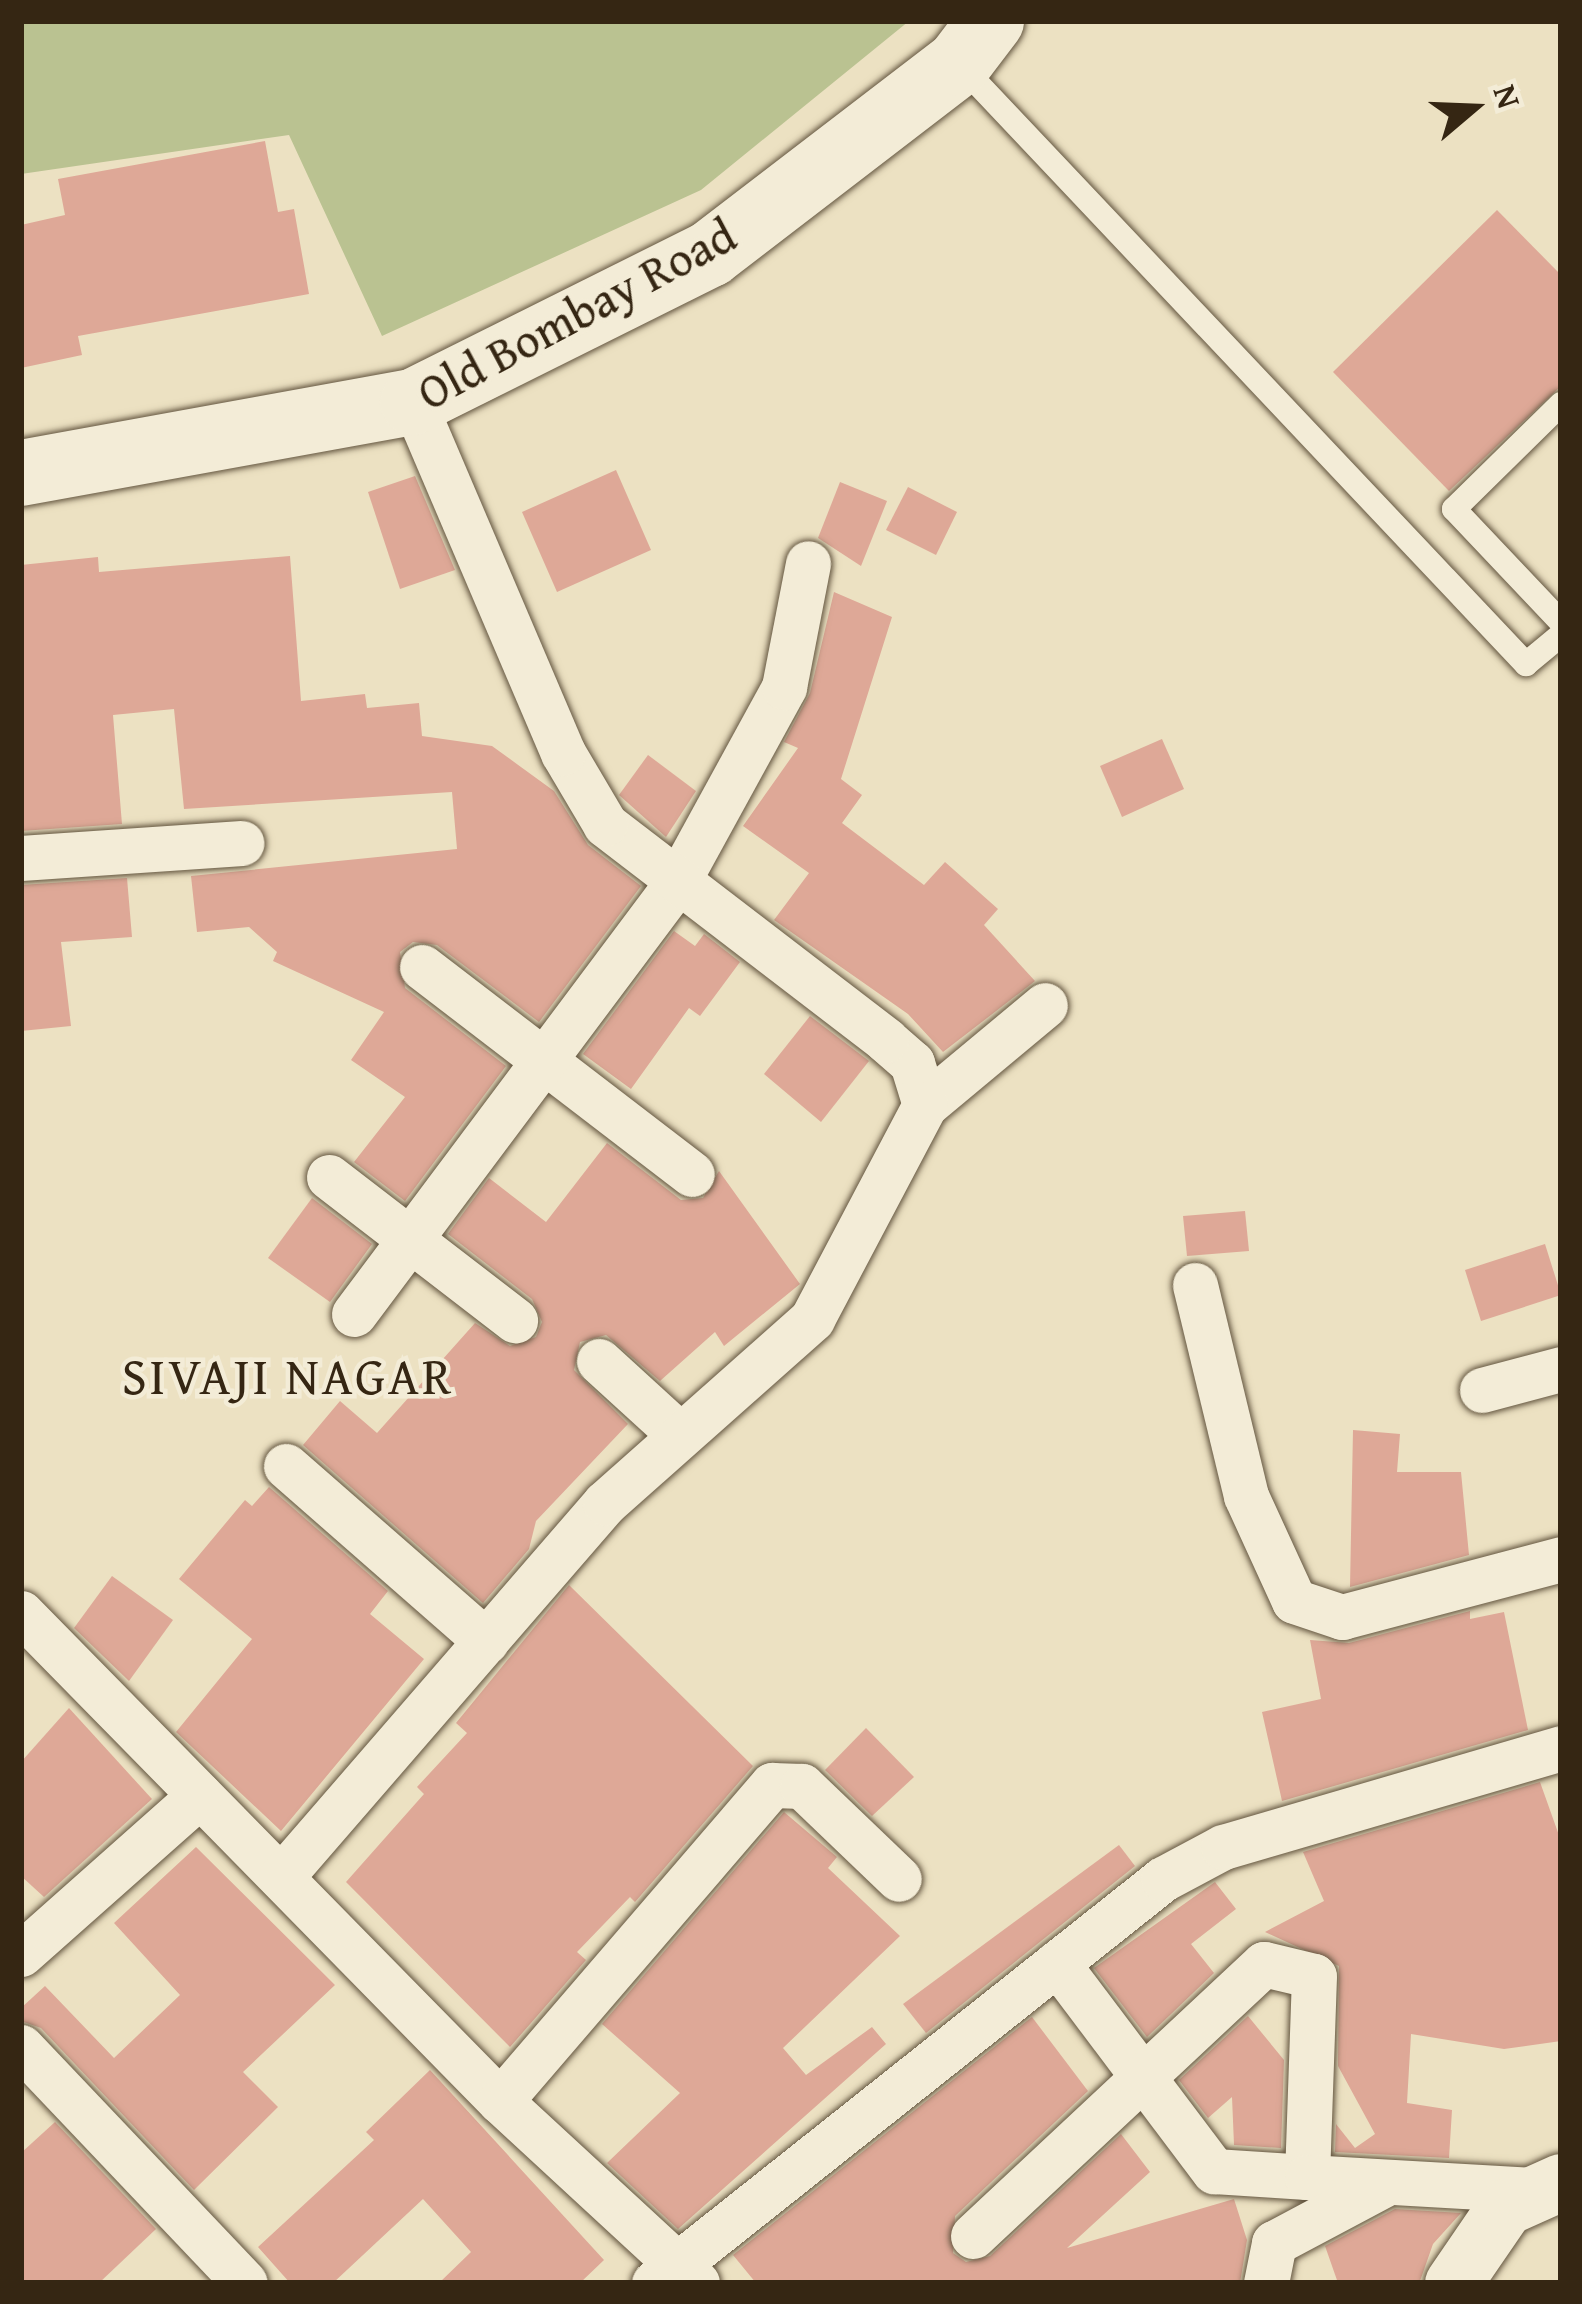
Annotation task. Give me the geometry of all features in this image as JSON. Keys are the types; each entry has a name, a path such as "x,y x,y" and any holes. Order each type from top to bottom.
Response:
{"main road":[{"name":"Old Bombay Road","path":"21,473 413,402 710,254 975,42"}],"street":[{"path":"413,402 586,798 678,881 912,1063 925,1105"},
{"path":"354,1314 678,881 784,687 808,563"},
{"path":"21,858 241,843"},
{"path":"422,968 692,1174"},
{"path":"281,1877 604,1503 812,1318 925,1105 1045,1005"},
{"path":"329,1177 515,1320"},
{"path":"1195,1285 1246,1496 1294,1601 1342,1617 1561,1559"},
{"path":"599,1361 680,1435"},
{"path":"1482,1390 1561,1369"},
{"path":"286,1466 486,1640"},
{"path":"21,1612 676,2277 1162,1879 1223,1847 1561,1748"},
{"path":"500,2101 772,1785 802,1786 899,1879"},
{"path":"21,1954 200,1795"},
{"path":"1057,1963 1214,2171 1383,2185 1547,2186"},
{"path":"974,2236 1264,1964 1314,1976 1306,2176"},
{"path":"21,2047 244,2283"},
{"path":"1266,2283 1274,2243 1383,2185"},
{"path":"1453,2283 1488,2226 1547,2186"}],"lane":[{"path":"975,42 1526,664 1561,635"},
{"path":"1561,404 1454,509 1561,622"}],"green space":[{"path":"21,21 909,21 701,190 382,336 289,135 21,174"}],"building":[{"path":"265,141 278,212 294,209 309,294 78,336 82,355 21,368 21,225 65,215 58,179"},
{"path":"1497,210 1561,275 1561,386 1449,491 1333,372"},
{"path":"616,470 651,550 557,592 522,512"},
{"path":"415,476 455,570 400,589 368,492"},
{"path":"840,482 887,501 861,566 818,538"},
{"path":"908,487 957,512 936,555 886,530"},
{"path":"290,556 301,701 365,694 367,708 419,703 422,736 492,746 554,791 588,845 641,886 539,1022 437,945 413,942 400,952 405,988 506,1066 405,1201 354,1162 405,1097 351,1060 384,1012 273,961 277,952 249,927 197,932 191,876 457,849 452,792 184,809 174,709 113,715 122,824 21,831 21,565 98,557 99,572"},
{"path":"834,592 892,617 841,779 862,795 842,823 924,885 945,862 998,909 984,925 1035,981 943,1052 908,1014 774,920 809,873 743,826 798,748 784,742 810,693"},
{"path":"1162,739 1184,789 1122,817 1100,766"},
{"path":"648,755 696,791 666,837 619,795"},
{"path":"127,878 132,937 61,942 71,1026 21,1031 21,885"},
{"path":"674,931 695,946 704,934 740,962 700,1016 689,1008 631,1089 583,1054"},
{"path":"810,1016 869,1061 821,1122 764,1074"},
{"path":"607,1143 681,1200 703,1198 719,1171 800,1284 724,1346 715,1332 660,1381 606,1335 580,1342 574,1370 628,1424 536,1521 529,1549 483,1603 303,1445 340,1401 377,1433 475,1323 510,1346 536,1337 542,1322 532,1299 448,1234 489,1178 546,1222"},
{"path":"312,1198 372,1244 330,1302 268,1258"},
{"path":"1245,1211 1249,1251 1187,1256 1183,1216"},
{"path":"1545,1244 1561,1295 1481,1321 1465,1270"},
{"path":"1353,1430 1400,1434 1397,1472 1461,1472 1469,1555 1350,1587"},
{"path":"269,1487 388,1591 370,1614 424,1659 281,1831 176,1732 252,1639 179,1579 245,1500 252,1506"},
{"path":"112,1576 173,1620 129,1681 74,1628"},
{"path":"569,1585 753,1766 635,1902 630,1897 577,1952 586,1960 510,2047 346,1882 424,1794 417,1787 467,1733 456,1723"},
{"path":"1470,1611 1470,1619 1504,1612 1528,1730 1282,1801 1262,1712 1321,1699 1310,1640 1349,1643"},
{"path":"69,1708 152,1799 44,1897 21,1876 21,1762"},
{"path":"866,1728 914,1777 872,1816 825,1770"},
{"path":"1540,1782 1561,1841 1561,2041 1504,2049 1411,2034 1407,2103 1452,2110 1449,2158 1335,2152 1336,2124 1355,2148 1375,2134 1338,2066 1339,1966 1265,1932 1324,1901 1303,1852"},
{"path":"784,1812 837,1857 828,1868 900,1936 783,2048 806,2075 872,2027 886,2044 678,2229 607,2163 680,2093 602,2024"},
{"path":"1119,1845 1135,1866 926,2033 903,2004"},
{"path":"196,1847 335,1985 243,2072 278,2107 194,2190 41,2028 21,2021 21,2008 45,1986 114,2058 180,1995 114,1923"},
{"path":"1215,1882 1236,1909 1191,1944 1214,1973 1147,2037 1094,1968"},
{"path":"1248,2016 1284,2060 1281,2148 1234,2145 1232,2097 1208,2118 1179,2080"},
{"path":"1032,2017 1088,2091 955,2216 953,2253 966,2262 990,2256 1121,2134 1150,2172 1067,2248 1234,2199 1247,2240 1240,2283 756,2283 733,2255"},
{"path":"430,2070 604,2260 580,2283 439,2283 471,2252 423,2199 333,2283 290,2283 258,2247 374,2140 366,2132"},
{"path":"55,2122 156,2229 99,2283 21,2283 21,2153"},
{"path":"1395,2209 1461,2213 1433,2244 1420,2281 1338,2283 1325,2246"}],"district":[{"name":"SIVAJI NAGAR","path":"288,1376"}]}
